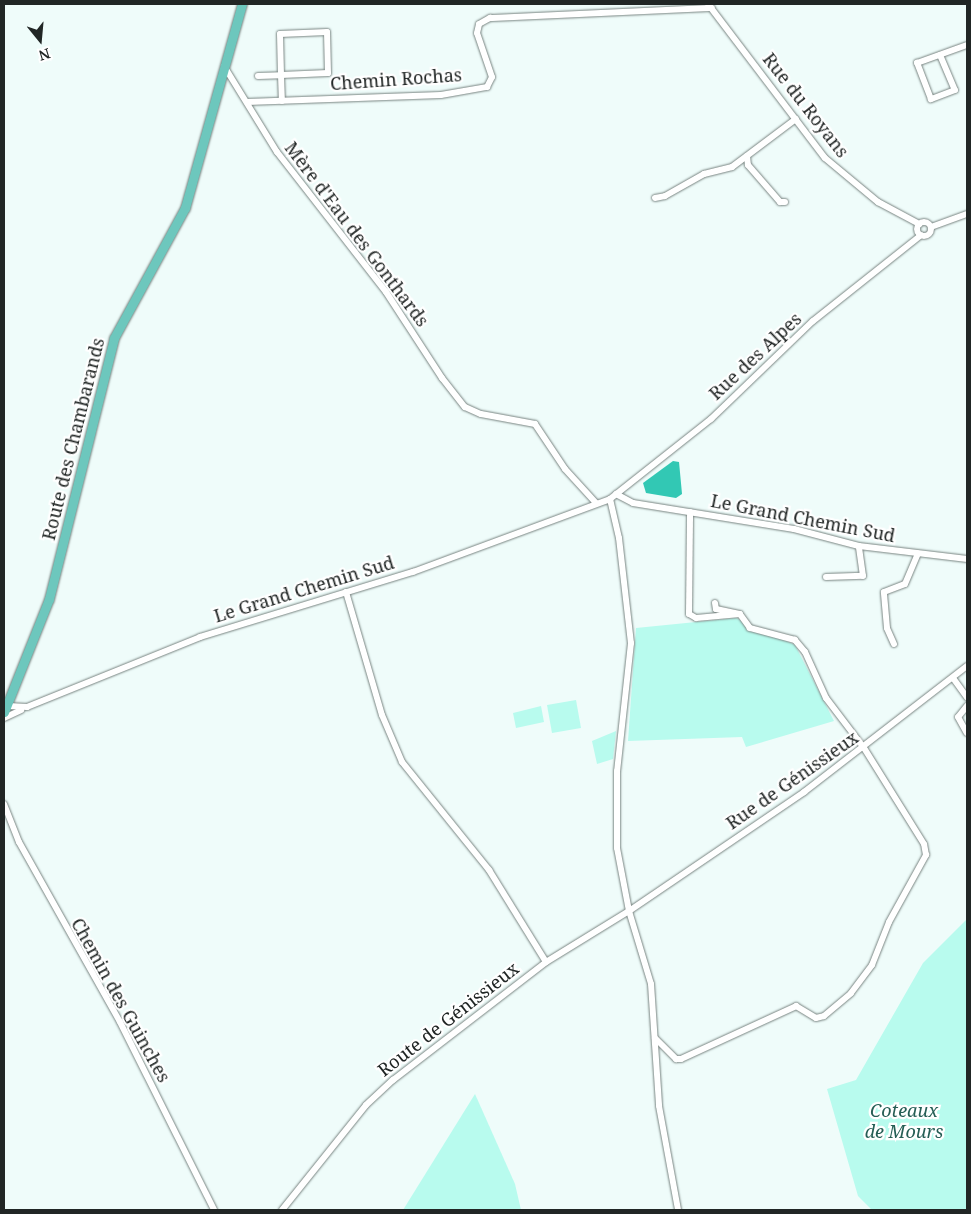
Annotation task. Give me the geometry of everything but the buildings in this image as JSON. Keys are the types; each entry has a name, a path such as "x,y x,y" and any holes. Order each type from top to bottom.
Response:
{"main road":[{"name":"Route des Chambarands","path":"6,709 49,599 114,338 185,208 242,4"}],"street":[{"name":"Chemin Rochas","path":"246,102 441,95 487,87 492,77 476,33 479,24 490,18 710,6"},
{"name":"Rue du Royans","path":"710,6 825,158 848,180 919,224 926,222 931,227"},
{"path":"258,76 282,75 328,74 327,32 280,34 282,75 282,101"},
{"path":"940,55 955,90 931,99 917,63 967,44"},
{"name":"Mère d'Eau des Gonthards","path":"224,66 277,152 386,292 465,406 481,414 535,424 594,504"},
{"path":"655,198 665,196 704,174 732,167 796,119"},
{"path":"747,156 748,165 780,202 786,202"},
{"path":"931,227 967,214"},
{"path":"919,224 921,235"},
{"name":"Rue des Alpes","path":"615,494 711,419 813,322 921,235 928,234 931,227"},
{"path":"615,494 631,643 617,771 616,848 629,911 651,984 660,1117 678,1210"},
{"name":"Le Grand Chemin Sud","path":"6,709 26,707 200,637 414,572 594,504 615,494 633,503 794,529 859,546 967,558"},
{"path":"690,512 689,614 696,618 740,614"},
{"path":"826,577 863,576 859,546"},
{"path":"894,644 887,628 884,592 905,584 918,554"},
{"path":"346,592 382,714 402,762 489,870 546,962"},
{"path":"655,1038 676,1059 681,1059 796,1006 820,1018 851,993 872,966 890,922 926,855 924,844 864,748 826,698 805,652 795,640 750,628 740,614 716,609 715,603"},
{"name":"Rue de Génissieux","path":"629,911 864,748 967,666"},
{"path":"953,678 967,697"},
{"path":"967,706 958,717 967,733"},
{"path":"4,718 26,707"},
{"name":"Chemin des Guinches","path":"4,804 19,842 120,1022 214,1210"},
{"name":"Route de Génissieux","path":"282,1210 307,1176 382,1089 546,962 629,911"}],"green space":[{"path":"736,618 795,645 834,721 746,747 742,737 628,741 636,628"},
{"path":"576,700 581,728 552,733 547,705"},
{"path":"541,706 544,722 516,728 513,713"},
{"path":"616,731 613,759 597,764 592,741"},
{"name":"Coteaux de Mours","path":"967,919 967,1210 872,1210 858,1196 827,1089 856,1080 923,963"},
{"path":"475,1094 515,1184 521,1210 403,1210"}],"shaded area":[{"path":"673,461 679,462 682,494 676,498 646,493 643,483"}]}
